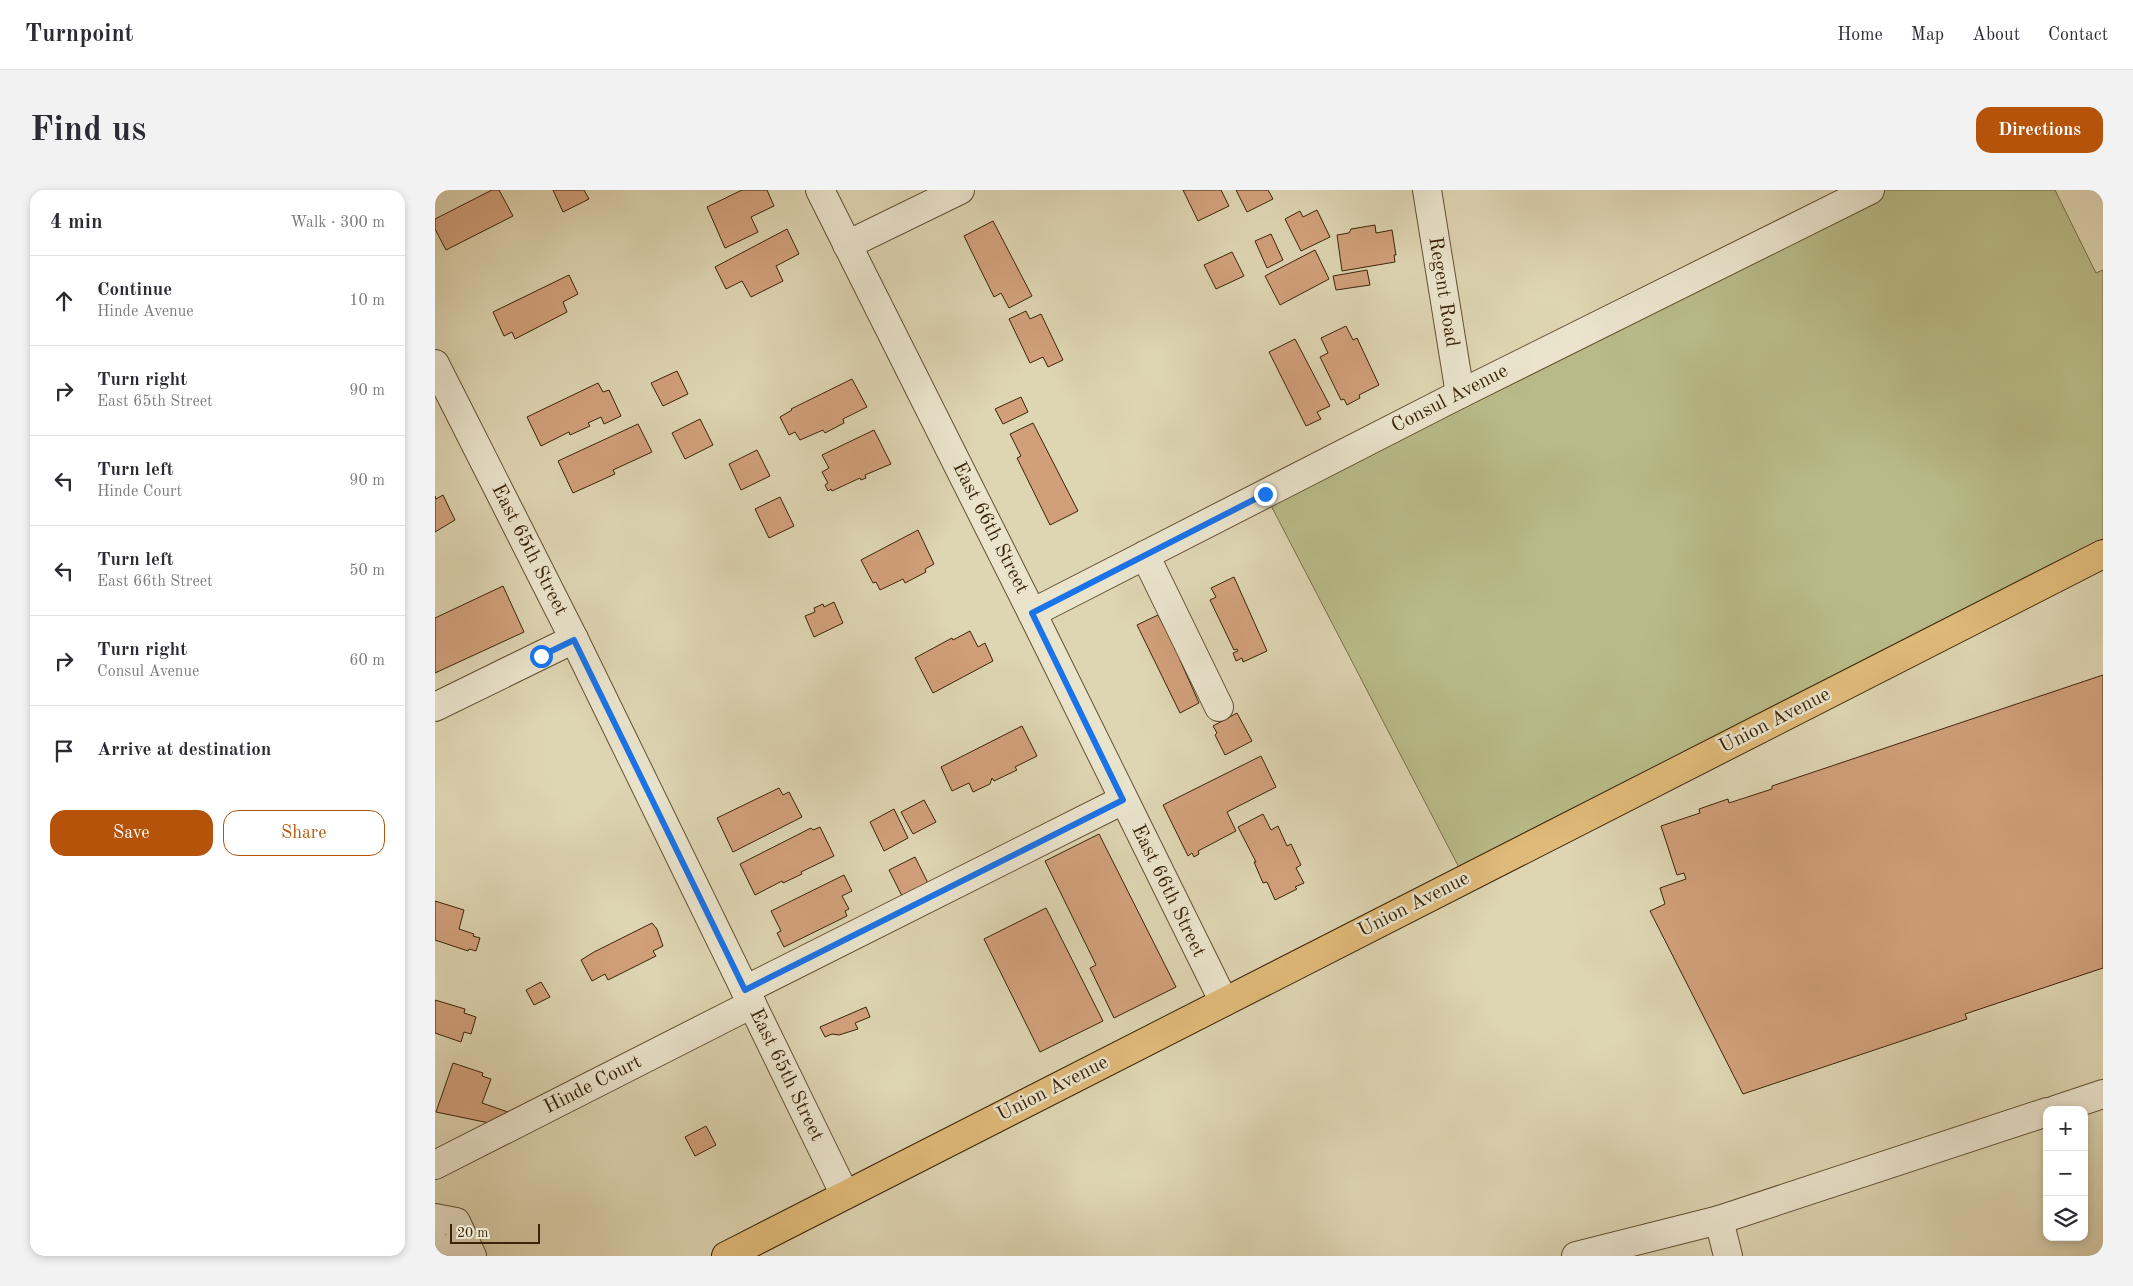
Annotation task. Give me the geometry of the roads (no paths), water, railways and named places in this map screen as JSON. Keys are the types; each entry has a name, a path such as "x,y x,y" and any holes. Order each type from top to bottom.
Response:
{"main road":[{"name":"Union Avenue","path":"726,1256 2103,554"}],"street":[{"name":"East 66th Street","path":"820,190 1032,613 1223,1002"},
{"path":"847,245 960,190"},
{"name":"Regent Road","path":"1427,190 1460,394"},
{"name":"Consul Avenue","path":"1032,613 1460,394 1870,190"},
{"name":"East 65th Street","path":"435,364 574,640 845,1195"},
{"path":"1145,555 1219,707"},
{"path":"435,707 574,640"},
{"name":"Hinde Court","path":"435,1165 748,997 1123,800"},
{"path":"2067,1106 2103,1094"},
{"path":"1576,1256 1719,1220 2043,1113"},
{"path":"435,1218 456,1222 472,1256"},
{"path":"1719,1220 1728,1256"},
{"path":"435,1245 456,1256"}]}
